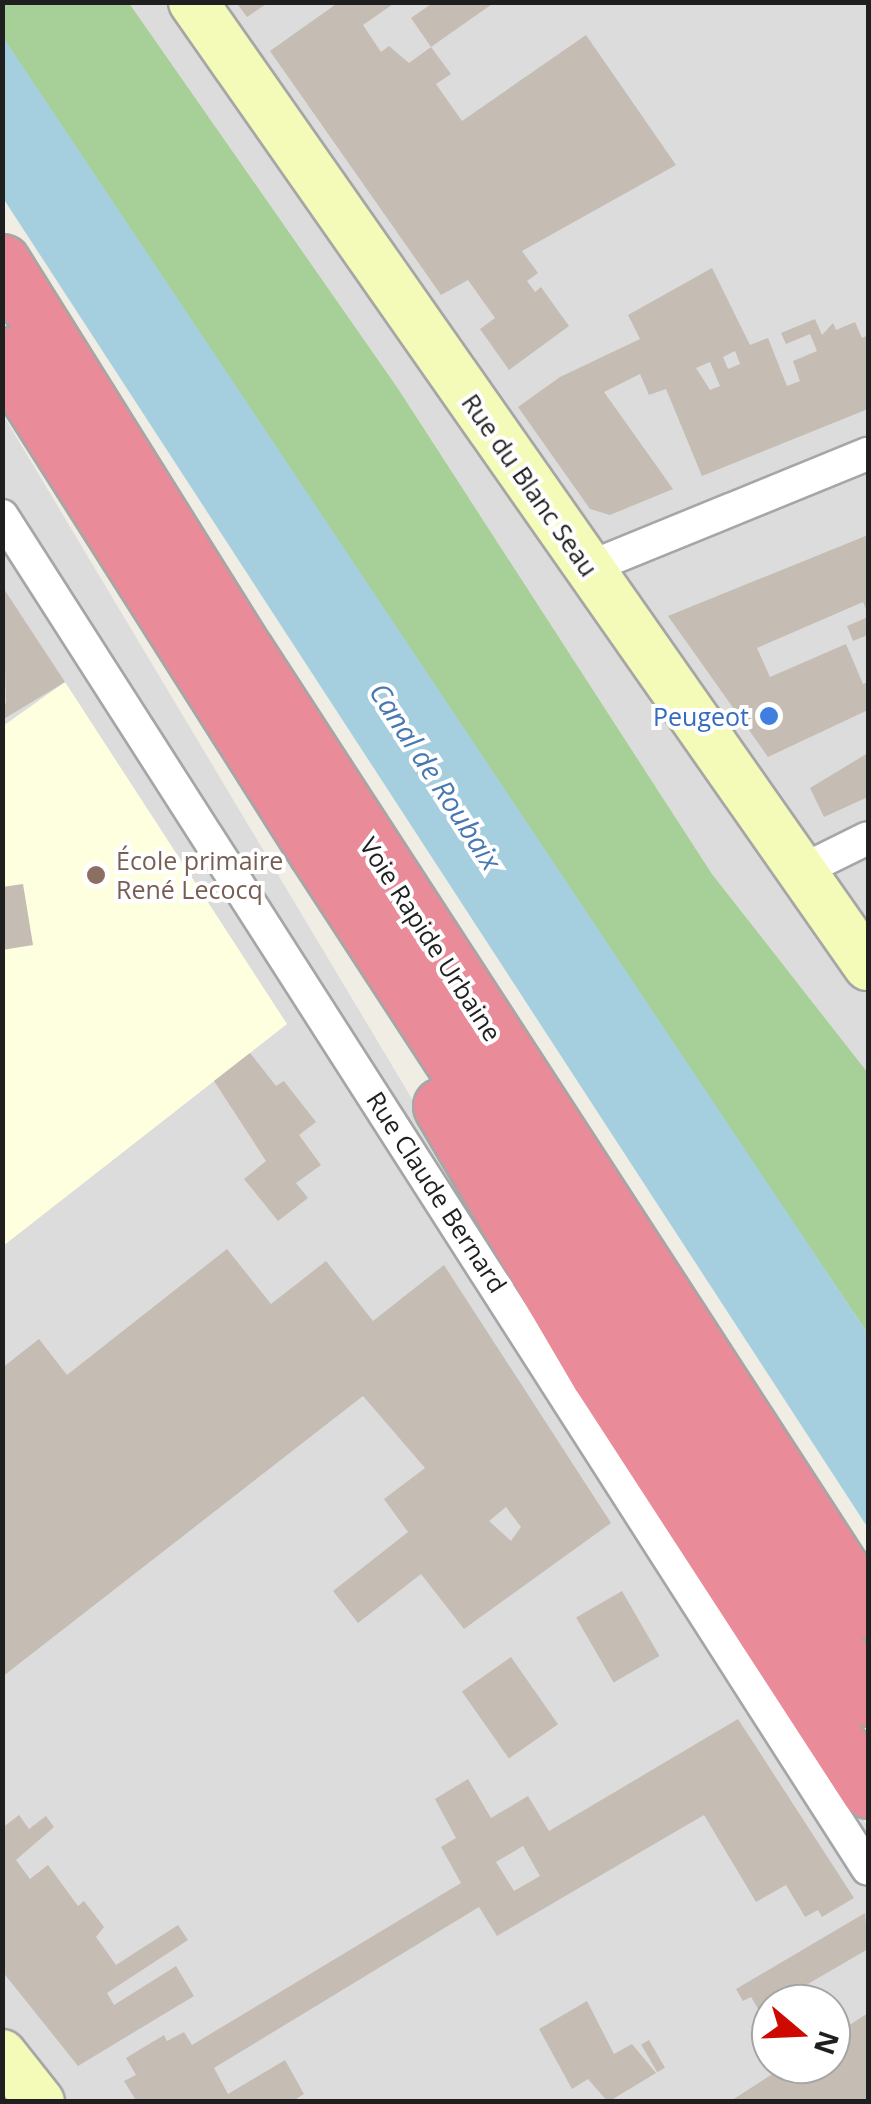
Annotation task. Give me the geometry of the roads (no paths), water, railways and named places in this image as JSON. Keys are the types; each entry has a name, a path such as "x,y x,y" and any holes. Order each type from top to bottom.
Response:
{"highway":[{"name":"Voie Rapide Urbaine","path":"2,262 246,652 868,1610"},
{"name":"Voie Rapide Urbaine","path":"2,355 868,1698"},
{"path":"116,534 360,968 599,1375 868,1790"}],"street":[{"name":"Rue du Blanc Seau","path":"193,2 868,966"},
{"path":"588,568 868,454"},
{"name":"Rue Claude Bernard","path":"2,516 868,1870"},
{"path":"802,870 868,838"},
{"path":"2,2054 40,2102"}],"water":[{"name":"Canal de Roubaix","path":"3,37 868,1334 868,1528 3,198"}],"place":[{"name":"Peugeot","path":"769,716"},
{"name":"École primaire René Lecocq","path":"96,875"}]}
